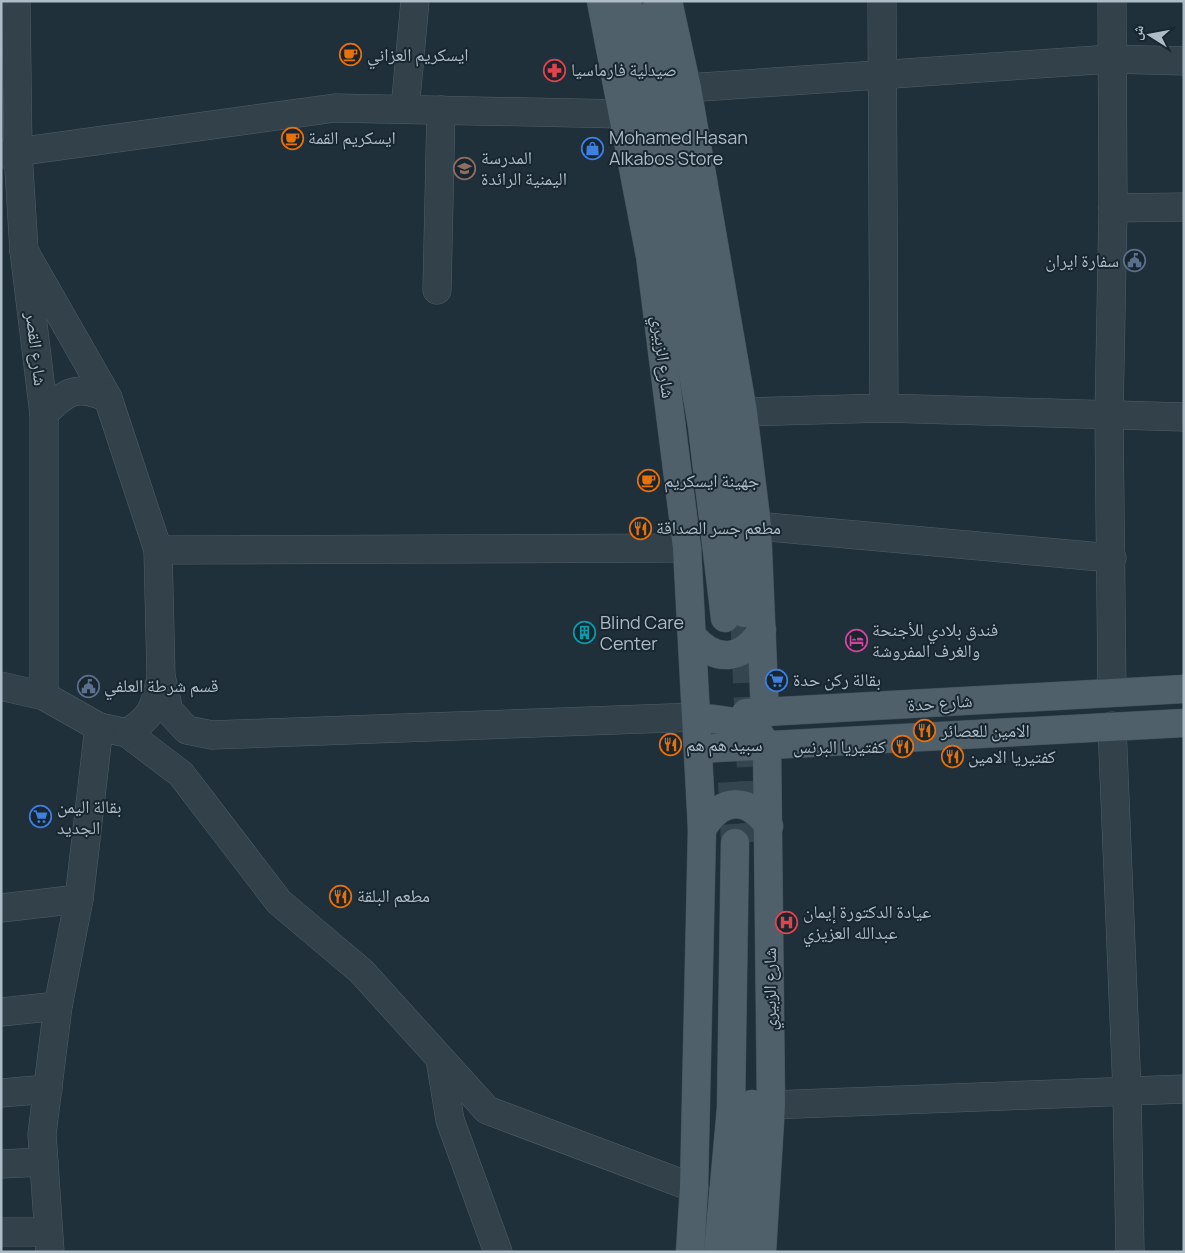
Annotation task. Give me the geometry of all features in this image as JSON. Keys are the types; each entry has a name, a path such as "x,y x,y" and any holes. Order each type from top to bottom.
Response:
{"main road":[{"name":"شارع الزبيري","path":"601,1 650,256 687,548 702,828 694,1188 690,1252"},
{"name":"شارع الزبيري","path":"627,1 646,99 702,426 765,714"},
{"name":"شارع الزبيري","path":"650,1 724,415 743,620"},
{"name":"شارع الزبيري","path":"668,1 687,88 743,412 757,526 743,620"},
{"path":"693,636 702,647 715,654 729,655 743,651 754,642 743,620"},
{"name":"شارع حدة","path":"697,715 765,714 1184,688"},
{"path":"697,715 751,727 764,738 767,746"},
{"name":"شارع حدة","path":"698,749 1184,723"},
{"name":"شارع الزبيري","path":"718,1252 753,837 767,746"},
{"path":"702,828 711,814 726,805 743,805 759,812 753,837"},
{"name":"شارع الزبيري","path":"753,837 771,1105 762,1252"},
{"name":"شارع الزبيري","path":"740,1252 752,1107 753,837"}],"street":[{"name":"شارع القصر","path":"16,1 10,154 44,414 44,696"},
{"path":"405,109 415,1"},
{"path":"882,1 884,408"},
{"path":"1112,1 1113,208 1109,416 1112,692"},
{"path":"687,88 1111,59 1184,61"},
{"path":"10,154 335,108 622,114"},
{"path":"437,290 441,110"},
{"path":"1113,208 1184,207"},
{"path":"24,251 108,398 158,550 161,676 169,711 186,730 212,735 697,715"},
{"path":"44,414 57,400 71,391 91,391 108,398"},
{"path":"743,412 884,408 1184,417"},
{"path":"757,526 1112,558"},
{"path":"158,550 687,548"},
{"path":"127,733 146,721 155,704 161,676"},
{"path":"1,686 44,696 99,727 127,733 180,774 279,902 361,970 487,1110 694,1188"},
{"path":"1112,726 1128,1090 1130,1252"},
{"path":"1,1232 49,1242 42,1134 58,1006 78,899 99,727"},
{"path":"1,908 78,899"},
{"path":"1,1012 58,1006"},
{"path":"440,1059 450,1120 498,1252"},
{"path":"771,1105 1184,1089"},
{"path":"1,1093 48,1090"},
{"path":"1,1164 44,1162"}],"tunnel":[{"path":"744,613 754,842"},
{"path":"732,782 735,843"}],"place":[{"name":"ايسكريم العزاني","path":"351,55"},
{"name":"صيدلية فارماسيا","path":"555,70"},
{"name":"ايسكريم القمة","path":"292,138"},
{"name":"Mohamed Hasan Alkabos Store","path":"593,148"},
{"name":"المدرسة اليمنية الرائدة","path":"465,168"},
{"name":"سفارة ايران","path":"1135,261"},
{"name":"جهينة ايسكريم","path":"648,481"},
{"name":"مطعم جسر الصداقة","path":"640,528"},
{"name":"Blind Care Center","path":"584,633"},
{"name":"فندق بلادي للأجنحة والغرف المفروشة","path":"856,640"},
{"name":"بقالة ركن حدة","path":"777,680"},
{"name":"قسم شرطة العلفي","path":"88,686"},
{"name":"الامين للعصائر","path":"925,731"},
{"name":"سبيد هم هم","path":"670,745"},
{"name":"كفتيريا البرنس","path":"902,747"},
{"name":"كفتيريا الامين","path":"952,757"},
{"name":"بقالة اليمن الجديد","path":"41,817"},
{"name":"مطعم البلقة","path":"341,896"},
{"name":"عيادة الدكتورة إيمان عبدالله العزيزي","path":"787,922"}]}
